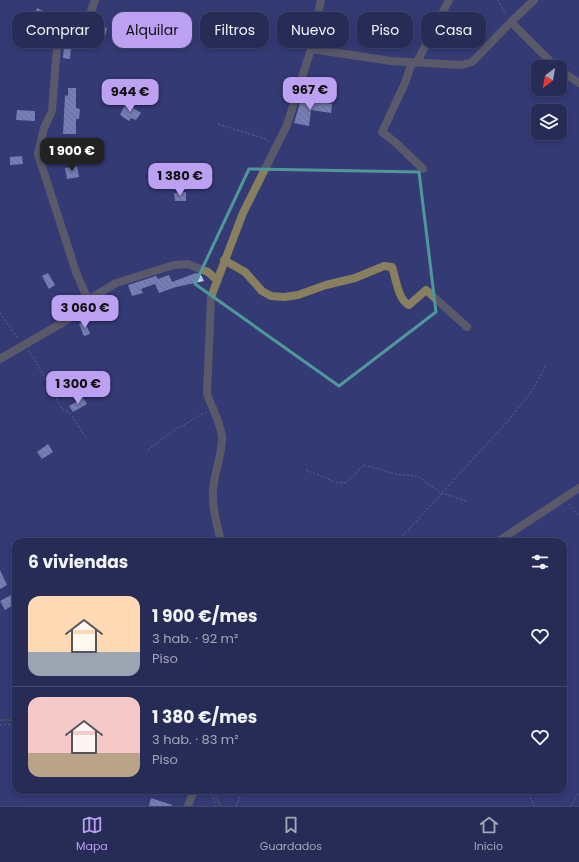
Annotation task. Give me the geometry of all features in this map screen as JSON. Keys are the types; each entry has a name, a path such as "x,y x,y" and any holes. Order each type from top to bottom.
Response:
{"street":[{"path":"88,300 76,272 38,154 44,128 52,111 57,46 62,38 83,34 95,0"},
{"path":"220,538 215,515 213,490 222,439 220,423 212,409 207,394 208,337 211,297 243,213 287,125 310,49 321,0"},
{"path":"423,169 396,143 382,132 405,83 411,65 417,62 450,0"},
{"path":"310,49 371,58 462,65 472,62 534,0"},
{"path":"511,22 549,60"},
{"path":"567,75 579,83"},
{"path":"224,260 246,272 262,291 271,296 284,297 298,295 326,285 355,278 384,266 392,266 399,291 405,303 410,305 414,303 426,290 467,327"},
{"path":"0,359 67,320 88,300 116,283 174,265 188,264 208,272 217,280"},
{"path":"503,538 579,488"},
{"path":"188,806 192,794"}],"path":[{"path":"498,0 511,22"},
{"path":"218,124 266,140 274,146 274,152"},
{"path":"0,313 23,346 33,356 62,409 69,412 87,439"},
{"path":"401,538 508,421 534,388 546,365"},
{"path":"148,450 171,432 212,409"},
{"path":"306,470 335,482 346,483 364,465 399,475 419,477 441,493 466,501"},
{"path":"564,498 579,516"},
{"path":"0,725 12,724"},
{"path":"571,806 579,793"},
{"path":"212,794 216,806"},
{"path":"236,806 241,794"},
{"path":"529,794 534,806"}],"highlighted area":[{"path":"249,169 419,172 436,312 339,386 195,284"}],"building":[{"path":"37,8 45,12 35,12"},
{"path":"104,27 107,28 104,36"},
{"path":"64,48 71,48 70,59 63,58"},
{"path":"68,88 76,88 76,108 80,109 79,119 76,119 76,134 63,134 65,95 68,96"},
{"path":"301,99 332,104 331,113 311,110 309,126 294,123"},
{"path":"126,103 141,113 136,120 131,118 129,121 120,115"},
{"path":"17,110 35,111 35,121 16,120"},
{"path":"22,156 23,164 10,165 10,157"},
{"path":"77,166 79,177 67,179 65,168"},
{"path":"186,192 186,201 175,201 174,193"},
{"path":"48,273 55,285 49,289 42,276"},
{"path":"196,273 201,275 204,281 176,287 159,293 155,284 141,289 143,293 132,296 128,285 156,276 158,279 169,275 172,282"},
{"path":"85,321 90,334 84,336 79,324"},
{"path":"83,398 87,404 73,412 69,406"},
{"path":"48,444 53,452 42,459 37,452"},
{"path":"0,570 7,585 0,589"},
{"path":"11,595 12,606 5,610 0,601"},
{"path":"151,798 172,805 172,806 149,806"}],"waterway":[{"path":"0,720 12,720"},
{"path":"216,794 220,806"}]}
